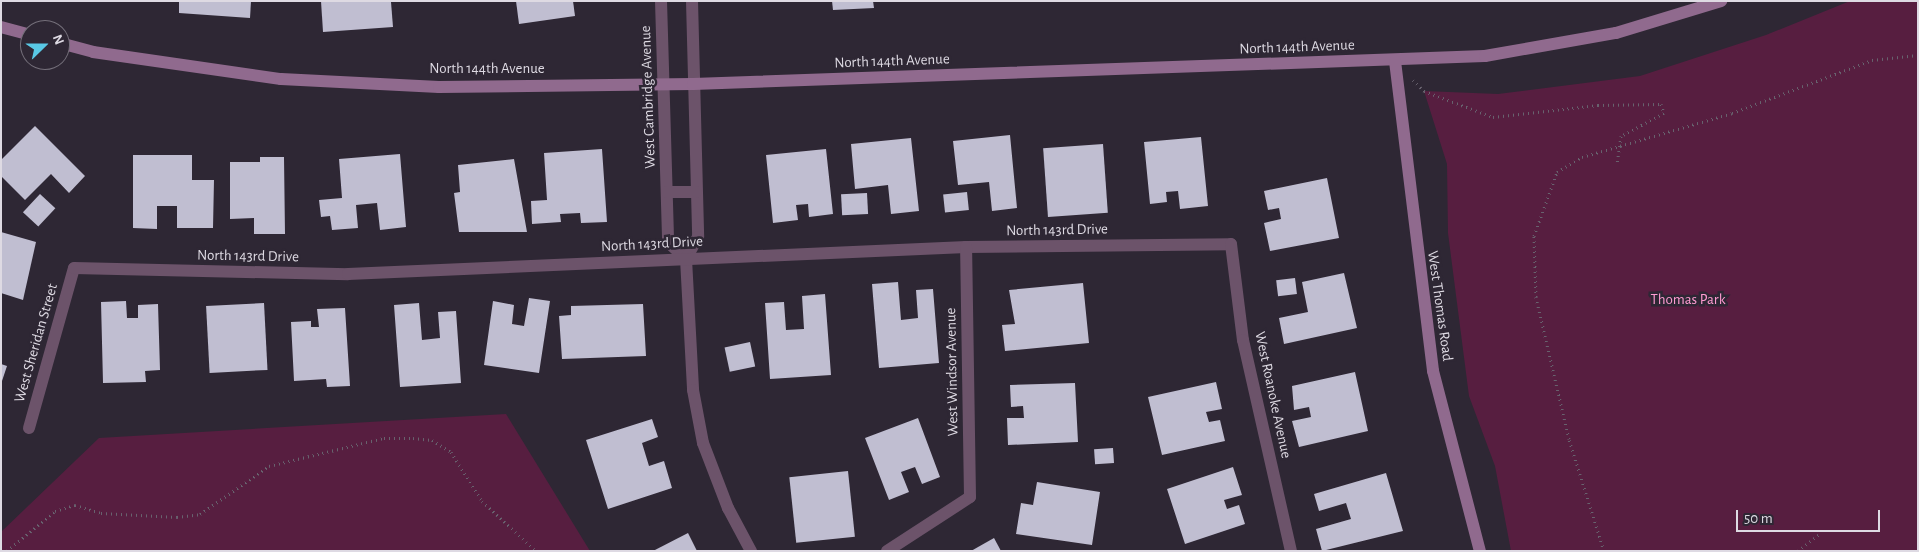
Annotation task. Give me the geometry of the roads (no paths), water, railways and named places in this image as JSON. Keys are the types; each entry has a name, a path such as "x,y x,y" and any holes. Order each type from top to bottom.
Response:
{"main road":[{"name":"North 144th Avenue","path":"70,46 93,52 281,79 439,87 693,84 1396,61 1548,48 1677,18 1721,1"},
{"path":"1,26 20,32"},
{"name":"West Thomas Road","path":"1396,61 1433,370 1480,551"}],"street":[{"name":"West Cambridge Avenue","path":"660,1 668,242 686,259"},
{"path":"692,1 698,237 686,259 692,390 703,443 728,508 751,551"},
{"path":"667,192 696,192"},
{"name":"North 143rd Drive","path":"74,268 348,274 966,247 1231,244"},
{"name":"West Roanoke Avenue","path":"1231,244 1243,340 1291,551"},
{"name":"West Windsor Avenue","path":"887,551 970,497 966,247"},
{"name":"West Sheridan Street","path":"29,428 74,268"}],"park label":[{"name":"Thomas Park","path":"1688,300"}]}
